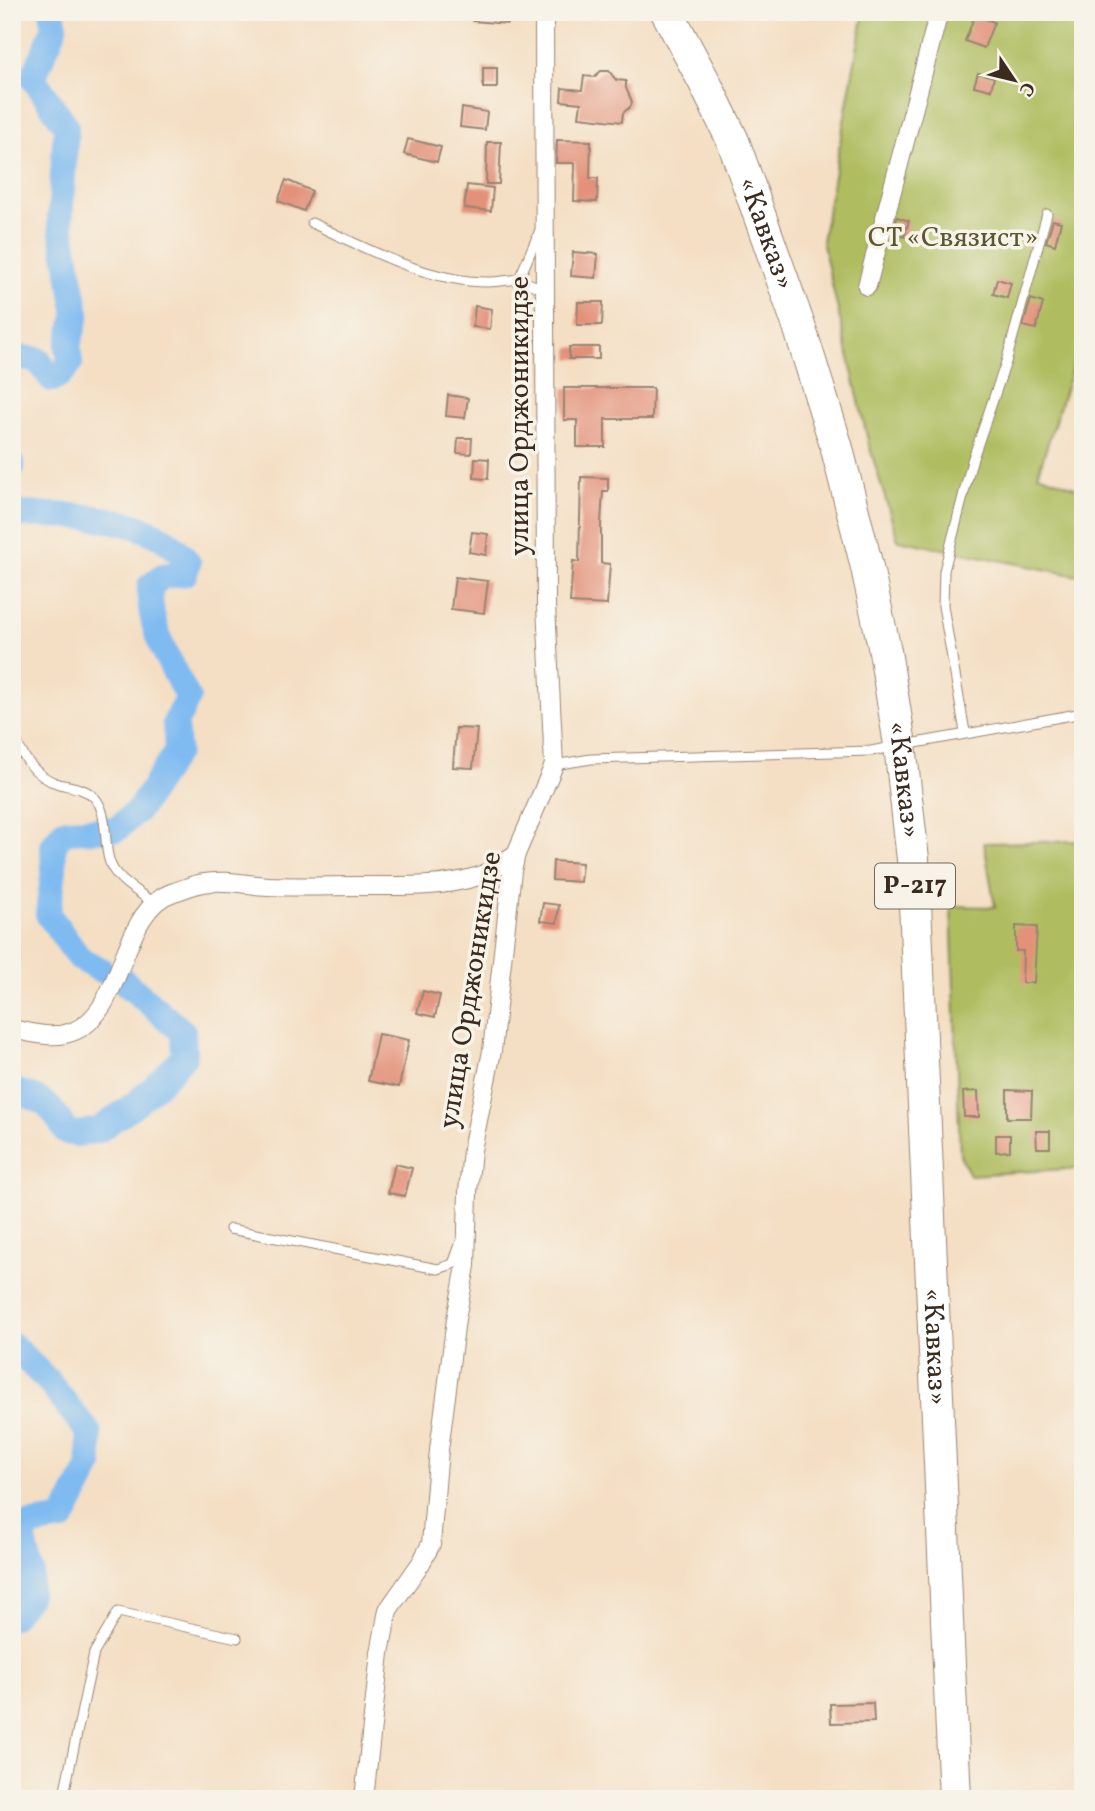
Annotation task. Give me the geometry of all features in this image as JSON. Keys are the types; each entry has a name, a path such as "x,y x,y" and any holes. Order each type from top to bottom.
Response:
{"highway":[{"name":"«Кавказ»","path":"667,12 733,141 799,326 836,445 866,563 901,745 913,859 955,1799"}],"street":[{"name":"улица Орджоникидзе","path":"364,1799 380,1653 388,1610 421,1563 430,1544 456,1319 467,1266 472,1150 492,1051 516,854 554,765 546,606 544,12"},
{"path":"867,286 939,12"},
{"path":"12,1029 43,1035 65,1034 84,1026 97,1013 109,994 139,923 155,904 169,894 205,882 267,886 431,886 481,875 516,854"}],"lane":[{"path":"965,732 943,606 944,571 972,461 1006,362 1047,214"},
{"path":"519,279 544,219"},
{"path":"312,223 384,257 434,274 485,282 519,279 547,292"},
{"path":"554,765 591,759 872,751 965,732 1083,713"},
{"path":"12,729 20,752 36,771 55,783 81,789 93,795 100,805 113,869 130,886 155,904"},
{"path":"230,1229 438,1269 453,1264 467,1223"},
{"path":"63,1799 94,1653 118,1612 237,1638"}],"green space":[{"name":"СТ «Связист»","path":"864,12 1083,12 1083,334 1038,474 1083,490 1083,577 898,540 869,445 822,241"},
{"path":"1083,841 1083,1168 970,1175 960,1155 951,906 995,907 984,843"}],"building":[{"path":"473,12 509,12 508,24 473,21"},
{"path":"975,15 994,22 984,48 965,41"},
{"path":"483,68 497,68 497,88 483,88"},
{"path":"601,71 609,71 616,80 626,81 632,102 623,113 622,122 579,117 581,103 561,101 562,88 582,90 584,76 594,77"},
{"path":"978,73 994,77 991,90 974,86"},
{"path":"462,108 487,112 485,130 460,127"},
{"path":"408,139 441,147 437,162 404,154"},
{"path":"557,140 591,141 590,178 598,178 597,202 574,201 575,163 556,163"},
{"path":"487,142 501,142 499,184 486,184"},
{"path":"286,180 312,191 304,211 278,201"},
{"path":"467,185 493,188 491,211 464,208"},
{"path":"897,217 909,221 904,237 893,233"},
{"path":"1053,220 1061,222 1055,245 1046,242"},
{"path":"573,252 598,254 596,278 571,276"},
{"path":"997,279 1011,283 1007,298 993,294"},
{"path":"1031,299 1043,303 1036,329 1023,326"},
{"path":"578,302 603,302 602,325 577,325"},
{"path":"475,306 492,309 490,329 473,327"},
{"path":"569,347 599,347 599,359 569,359"},
{"path":"564,388 653,388 652,419 605,419 605,447 577,447 577,420 564,420"},
{"path":"448,395 468,398 465,418 446,416"},
{"path":"458,438 472,438 471,454 457,453"},
{"path":"475,458 489,459 488,479 474,478"},
{"path":"581,477 608,478 608,491 603,491 601,523 601,563 610,564 607,605 570,603 573,561 579,562"},
{"path":"472,532 488,534 486,555 469,552"},
{"path":"455,577 488,581 484,613 451,609"},
{"path":"456,728 477,729 473,768 453,767"},
{"path":"553,861 582,863 580,882 552,880"},
{"path":"543,903 559,905 557,923 540,921"},
{"path":"1016,926 1037,927 1034,983 1022,983 1023,951 1016,951"},
{"path":"423,991 440,995 435,1017 417,1013"},
{"path":"378,1034 409,1040 399,1087 368,1081"},
{"path":"1007,1090 1032,1091 1031,1118 1007,1118"},
{"path":"978,1091 979,1117 964,1117 963,1092"},
{"path":"1036,1131 1050,1131 1050,1148 1037,1148"},
{"path":"996,1135 1010,1135 1010,1151 996,1152"},
{"path":"395,1164 412,1168 405,1196 388,1193"},
{"path":"873,1703 874,1722 831,1723 830,1704"}],"waterway":[{"path":"12,357 38,360 52,379 62,373 70,363 68,346 77,314 60,222 66,126 33,78 55,27 52,12"},
{"path":"12,510 19,514 88,517 135,526 174,547 188,563 185,573 163,576 150,586 150,602 156,631 188,698 175,723 177,751 139,809 117,829 64,831 53,846 54,870 48,914 79,958 101,970"},
{"path":"12,1090 45,1104 66,1132 77,1134 99,1130 163,1079 184,1056 183,1032 121,979"},
{"path":"12,1345 48,1381 89,1433 90,1466 63,1519 26,1525 24,1541 31,1571 29,1595 12,1617"}]}
